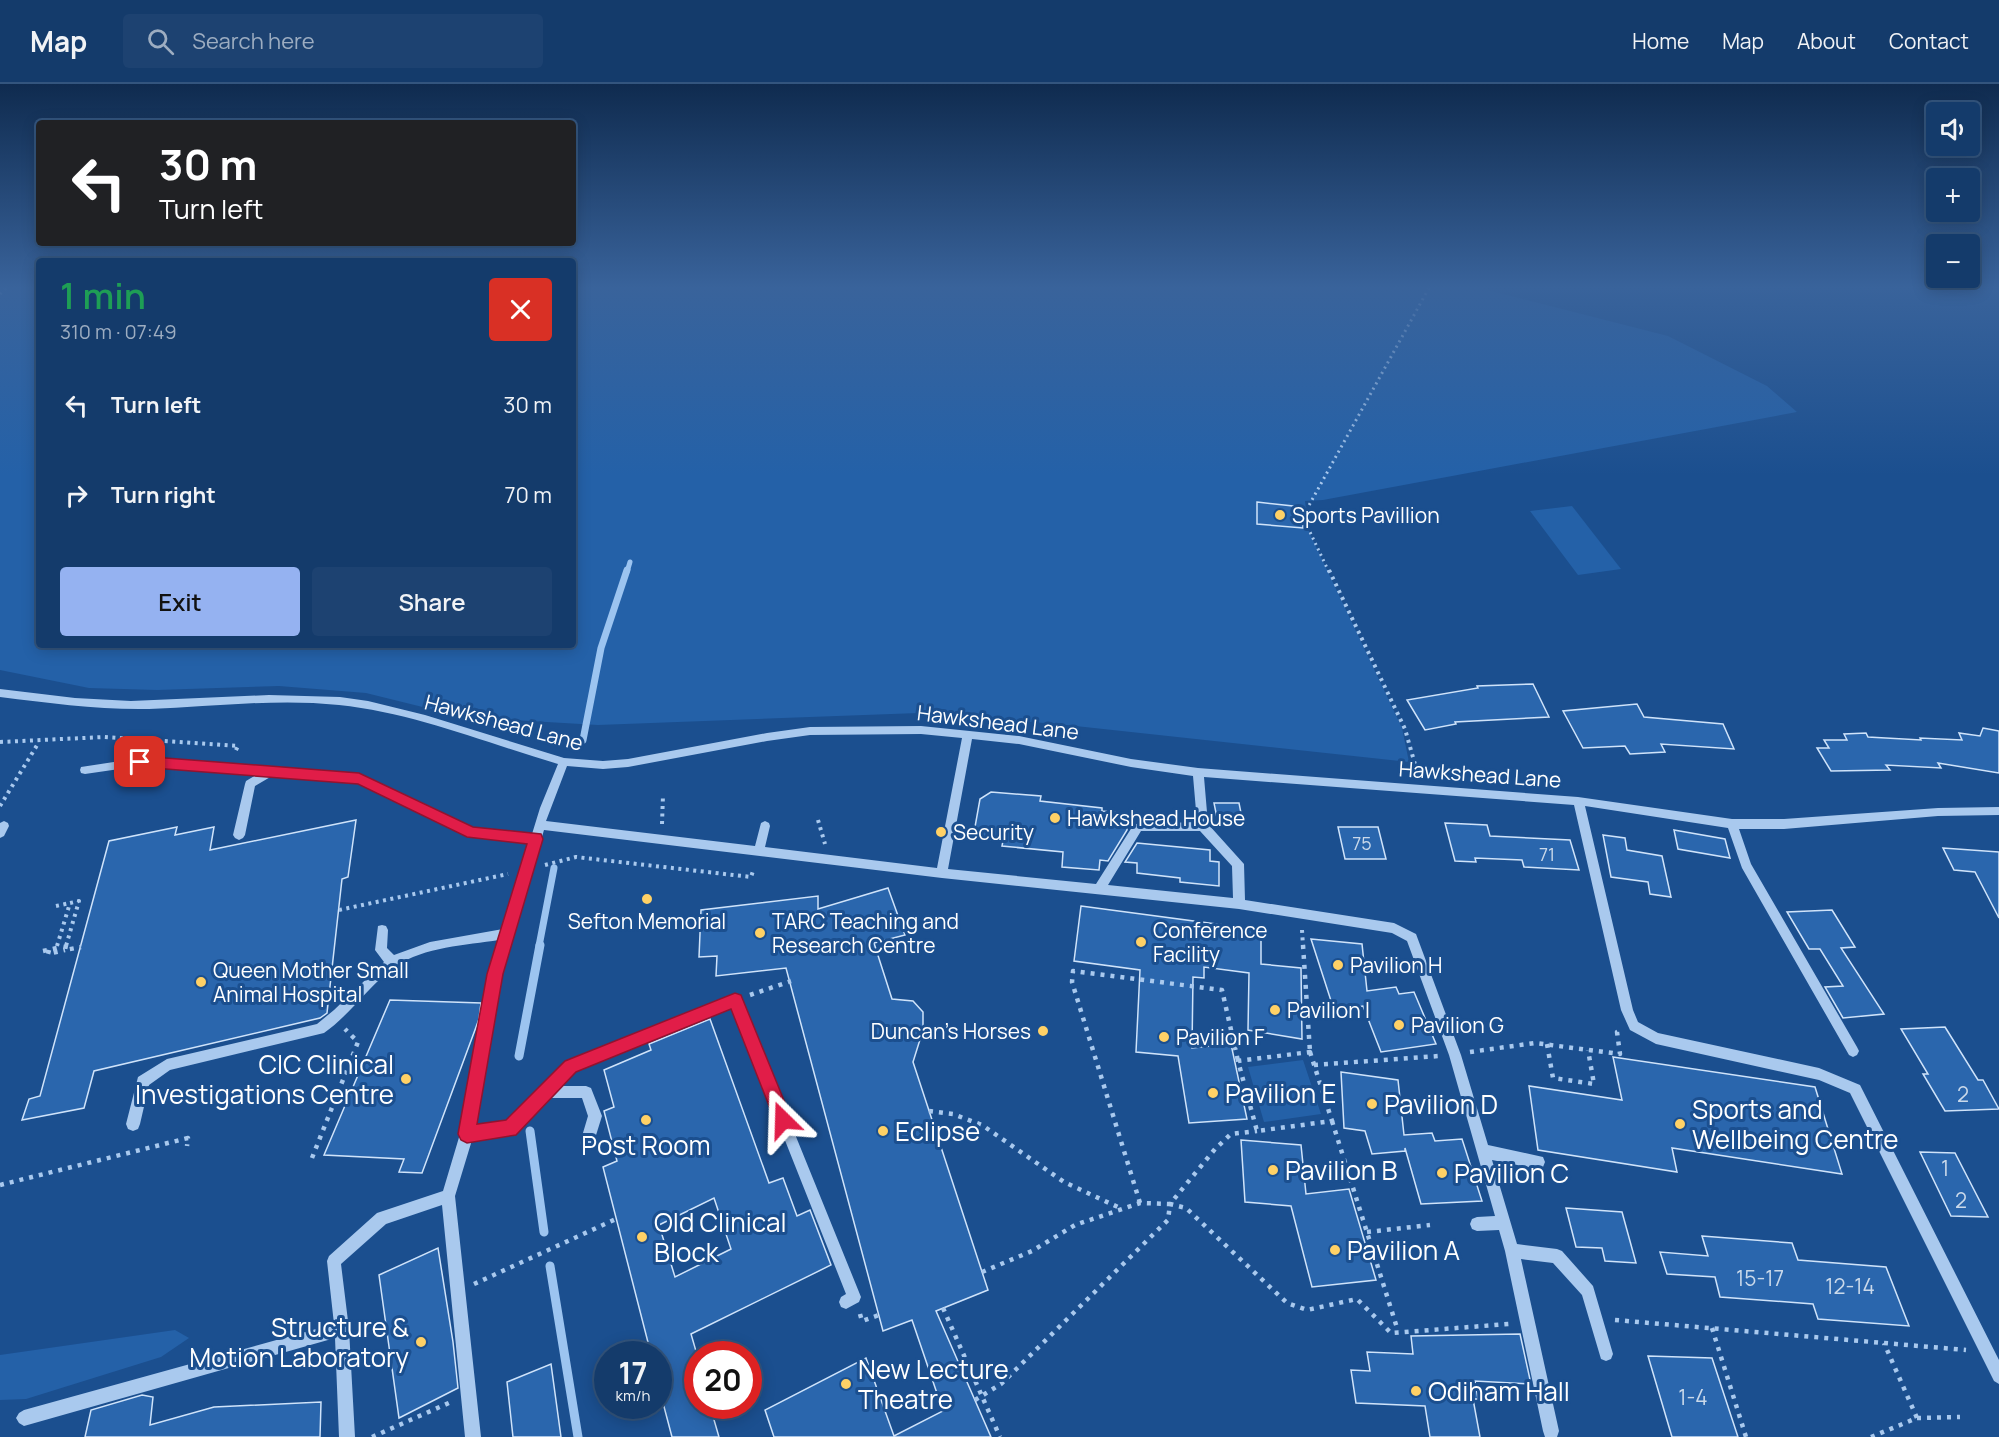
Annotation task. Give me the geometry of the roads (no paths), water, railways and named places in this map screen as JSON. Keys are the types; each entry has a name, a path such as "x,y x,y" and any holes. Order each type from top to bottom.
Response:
{"street":[{"name":"Hawkshead Lane","path":"0,693 106,705 280,698 342,701 394,711 564,762 603,765 628,763 767,737 810,732 921,730 1019,740 1131,763 1198,772 1578,801 1732,824 1784,824 1938,812 1999,811"},
{"path":"942,873 968,734"},
{"path":"85,770 140,762 272,771 334,781 359,778 452,829 472,833 538,832 759,851 1239,904 1394,928 1412,938 1455,1055 1512,1251 1551,1431"},
{"path":"473,1437 448,1196 467,1134 495,974 538,832 564,762"},
{"path":"238,835 250,784 272,771"},
{"path":"1198,772 1203,826 1238,864 1239,904"},
{"path":"1578,801 1627,1010 1634,1026 1656,1038 1819,1074 1854,1089 1999,1376"},
{"path":"1732,824 1746,865 1853,1051"},
{"path":"759,851 765,826"},
{"path":"1099,889 1138,826 1203,826"},
{"path":"382,930 381,950 392,962"},
{"path":"133,1124 143,1081 168,1065 320,1029 334,1019 392,962 433,946 507,934"},
{"path":"467,1134 510,1128 571,1066 735,1000 854,1297 846,1302"},
{"path":"547,1092 586,1092 595,1116 587,1143"},
{"path":"1483,1151 1538,1162"},
{"path":"347,1437 342,1329 334,1261 382,1218 448,1196"},
{"path":"1477,1224 1504,1223"},
{"path":"1512,1251 1557,1256 1588,1291 1606,1354"},
{"path":"24,1418 342,1329"}],"waterway":[{"path":"627,572 630,562"},
{"path":"583,740 601,648 627,570"},
{"path":"539,946 554,868"},
{"path":"519,1056 540,945"},
{"path":"530,1131 544,1232"},
{"path":"550,1266 578,1437"}],"place":[{"name":"Sports Pavillion","path":"1280,515"},
{"name":"Hawkshead House","path":"1055,818"},
{"name":"Security","path":"941,832"},
{"name":"Sefton Memorial","path":"647,899"},
{"name":"TARC Teaching and Research Centre","path":"760,933"},
{"name":"Conference Facility","path":"1141,942"},
{"name":"Pavilion H","path":"1338,965"},
{"name":"Queen Mother Small Animal Hospital","path":"201,982"},
{"name":"Pavilion I","path":"1275,1010"},
{"name":"Pavilion G","path":"1399,1025"},
{"name":"Duncan's Horses","path":"1043,1031"},
{"name":"Pavilion F","path":"1164,1037"},
{"name":"CIC Clinical Investigations Centre","path":"406,1079"},
{"name":"Pavilion E","path":"1213,1093"},
{"name":"Pavilion D","path":"1372,1104"},
{"name":"Post Room","path":"646,1120"},
{"name":"Sports and Wellbeing Centre","path":"1680,1124"},
{"name":"Eclipse","path":"883,1131"},
{"name":"Pavilion B","path":"1273,1170"},
{"name":"Pavilion C","path":"1442,1173"},
{"name":"Old Clinical Block","path":"642,1237"},
{"name":"Pavilion A","path":"1335,1250"},
{"name":"Structure & Motion Laboratory","path":"421,1342"},
{"name":"New Lecture Theatre","path":"846,1384"},
{"name":"Odiham Hall","path":"1416,1391"}]}
